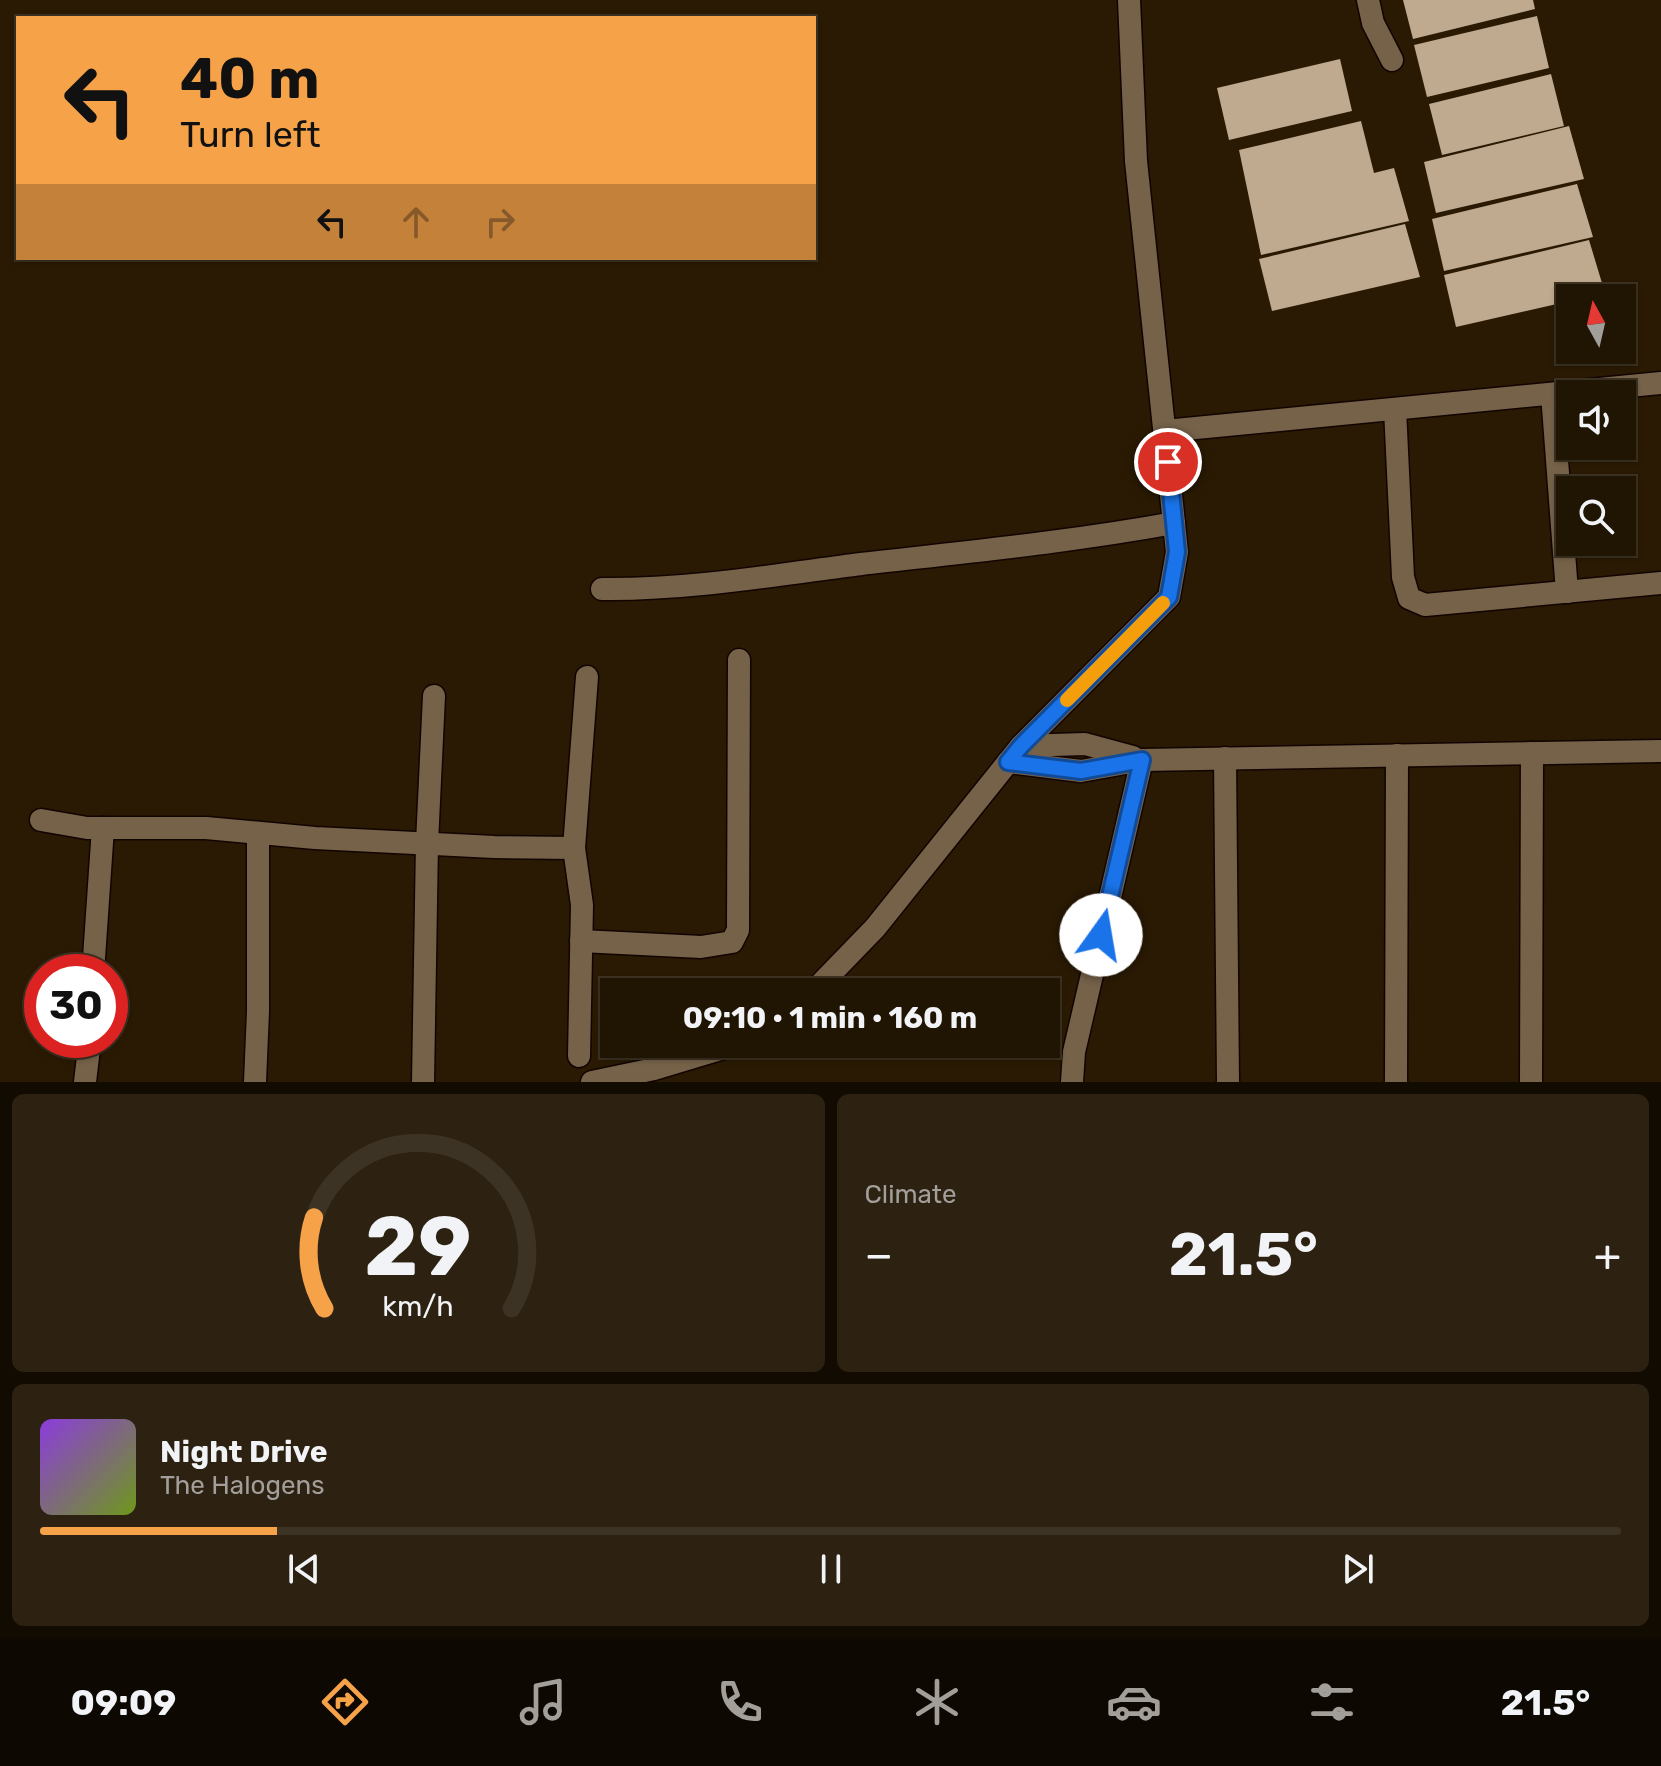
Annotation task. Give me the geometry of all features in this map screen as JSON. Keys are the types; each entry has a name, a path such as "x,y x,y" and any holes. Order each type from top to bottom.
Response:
{"street":[{"path":"827,978 875,928 1015,754 1169,597 1177,552 1136,161 1129,0"},
{"path":"1368,0 1373,23 1392,60"},
{"path":"1165,431 1661,383"},
{"path":"1552,394 1567,592"},
{"path":"1395,409 1403,577 1409,598 1425,605 1661,583"},
{"path":"602,589 735,580 1011,549 1174,523"},
{"path":"581,941 701,947 732,942 738,930 739,660"},
{"path":"579,1056 582,905 574,848 587,677"},
{"path":"423,1082 427,843 434,696"},
{"path":"1015,754 1081,771 1142,760 1661,751"},
{"path":"1531,1082 1532,753"},
{"path":"1396,1082 1397,755"},
{"path":"1225,758 1228,1082"},
{"path":"1072,1082 1074,1052 1142,760"},
{"path":"41,820 103,828 206,828 315,838 574,848"},
{"path":"94,954 103,828"},
{"path":"255,1082 258,833"},
{"path":"85,1082 88,1058"},
{"path":"592,1082 691,1058"}],"building":[{"path":"1403,0 1533,0 1535,9 1413,39"},
{"path":"1537,16 1549,68 1427,97 1414,45"},
{"path":"1340,59 1352,111 1229,140 1217,88"},
{"path":"1551,74 1564,126 1442,155 1429,104"},
{"path":"1361,121 1374,173 1394,168 1409,221 1261,255 1239,150"},
{"path":"1569,126 1584,179 1436,213 1424,162"},
{"path":"1577,184 1593,237 1444,271 1432,219"},
{"path":"1405,224 1420,277 1272,311 1259,259"},
{"path":"1589,240 1602,284 1556,284 1556,304 1456,327 1444,275"}],"slow traffic":[{"path":"1067,700 1163,603"}],"route":[{"path":"1101,935 1142,760 1081,771 1008,762 1169,597 1177,552 1168,462"}]}
